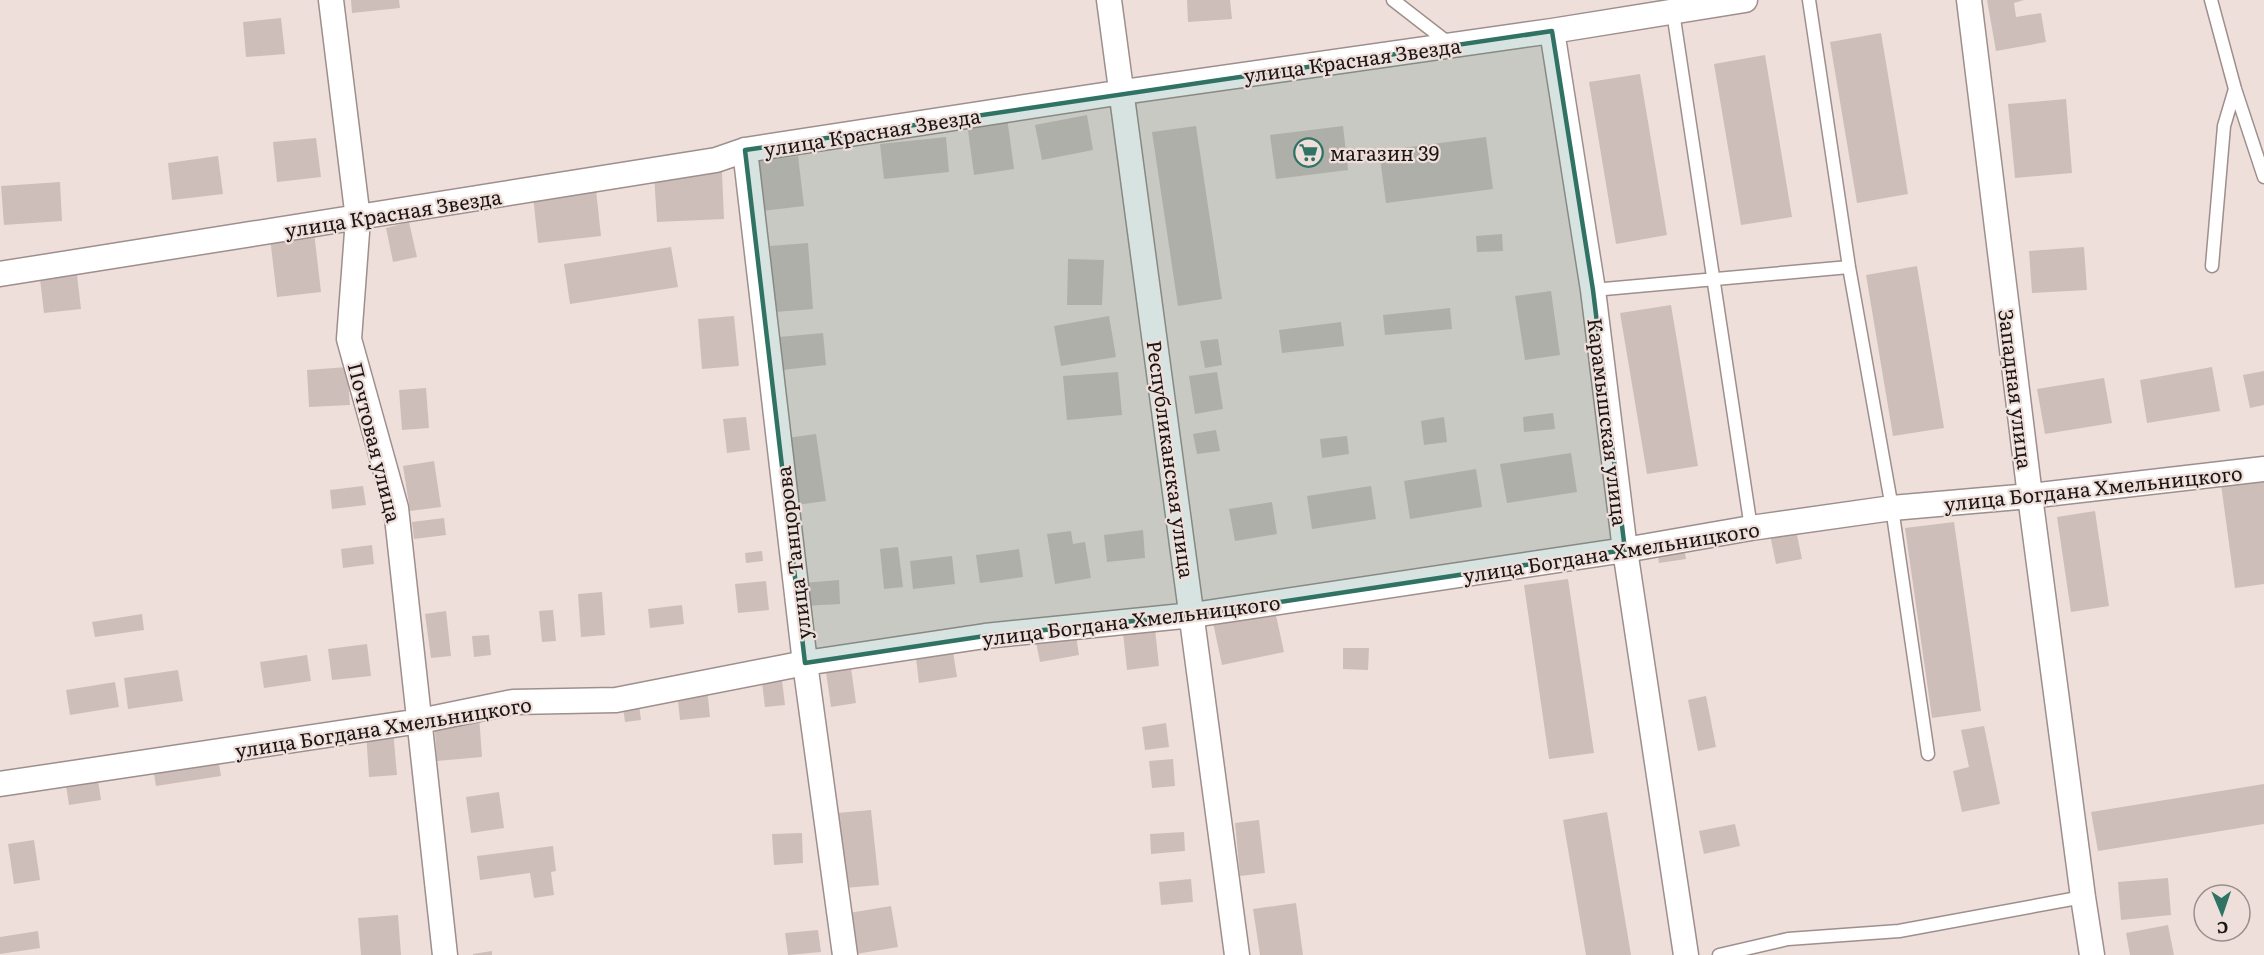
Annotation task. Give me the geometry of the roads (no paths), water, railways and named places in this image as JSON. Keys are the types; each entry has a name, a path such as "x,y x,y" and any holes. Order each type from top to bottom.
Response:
{"street":[{"name":"Почтовая улица","path":"331,0 358,219 349,339 396,508 444,955"},
{"name":"Республиканская улица","path":"1109,0 1237,955"},
{"name":"улица Красная Звезда","path":"0,274 358,219 716,160 745,150 1123,92 1552,31 1745,0"},
{"name":"Западная улица","path":"1970,0 2030,496 2092,955"},
{"name":"Карамышская улица","path":"1552,31 1593,290 1625,550 1686,955"},
{"name":"улица Танцорова","path":"745,150 805,663 845,955"},
{"name":"улица Богдана Хмельницкого","path":"0,784 420,721 513,702 616,700 805,663 985,636 1193,615 1892,508 2030,496 2264,469"}],"lane":[{"path":"1393,0 1451,45"},
{"path":"1809,0 1849,267 1892,508 1928,754"},
{"path":"2211,0 2235,89 2264,177"},
{"path":"1673,12 1751,528"},
{"path":"2212,266 2224,126 2235,89"},
{"path":"1593,290 1849,267"},
{"path":"1719,955 1788,939 1899,931 2083,897"}],"place":[{"name":"магазин 39","path":"1309,152"}]}
